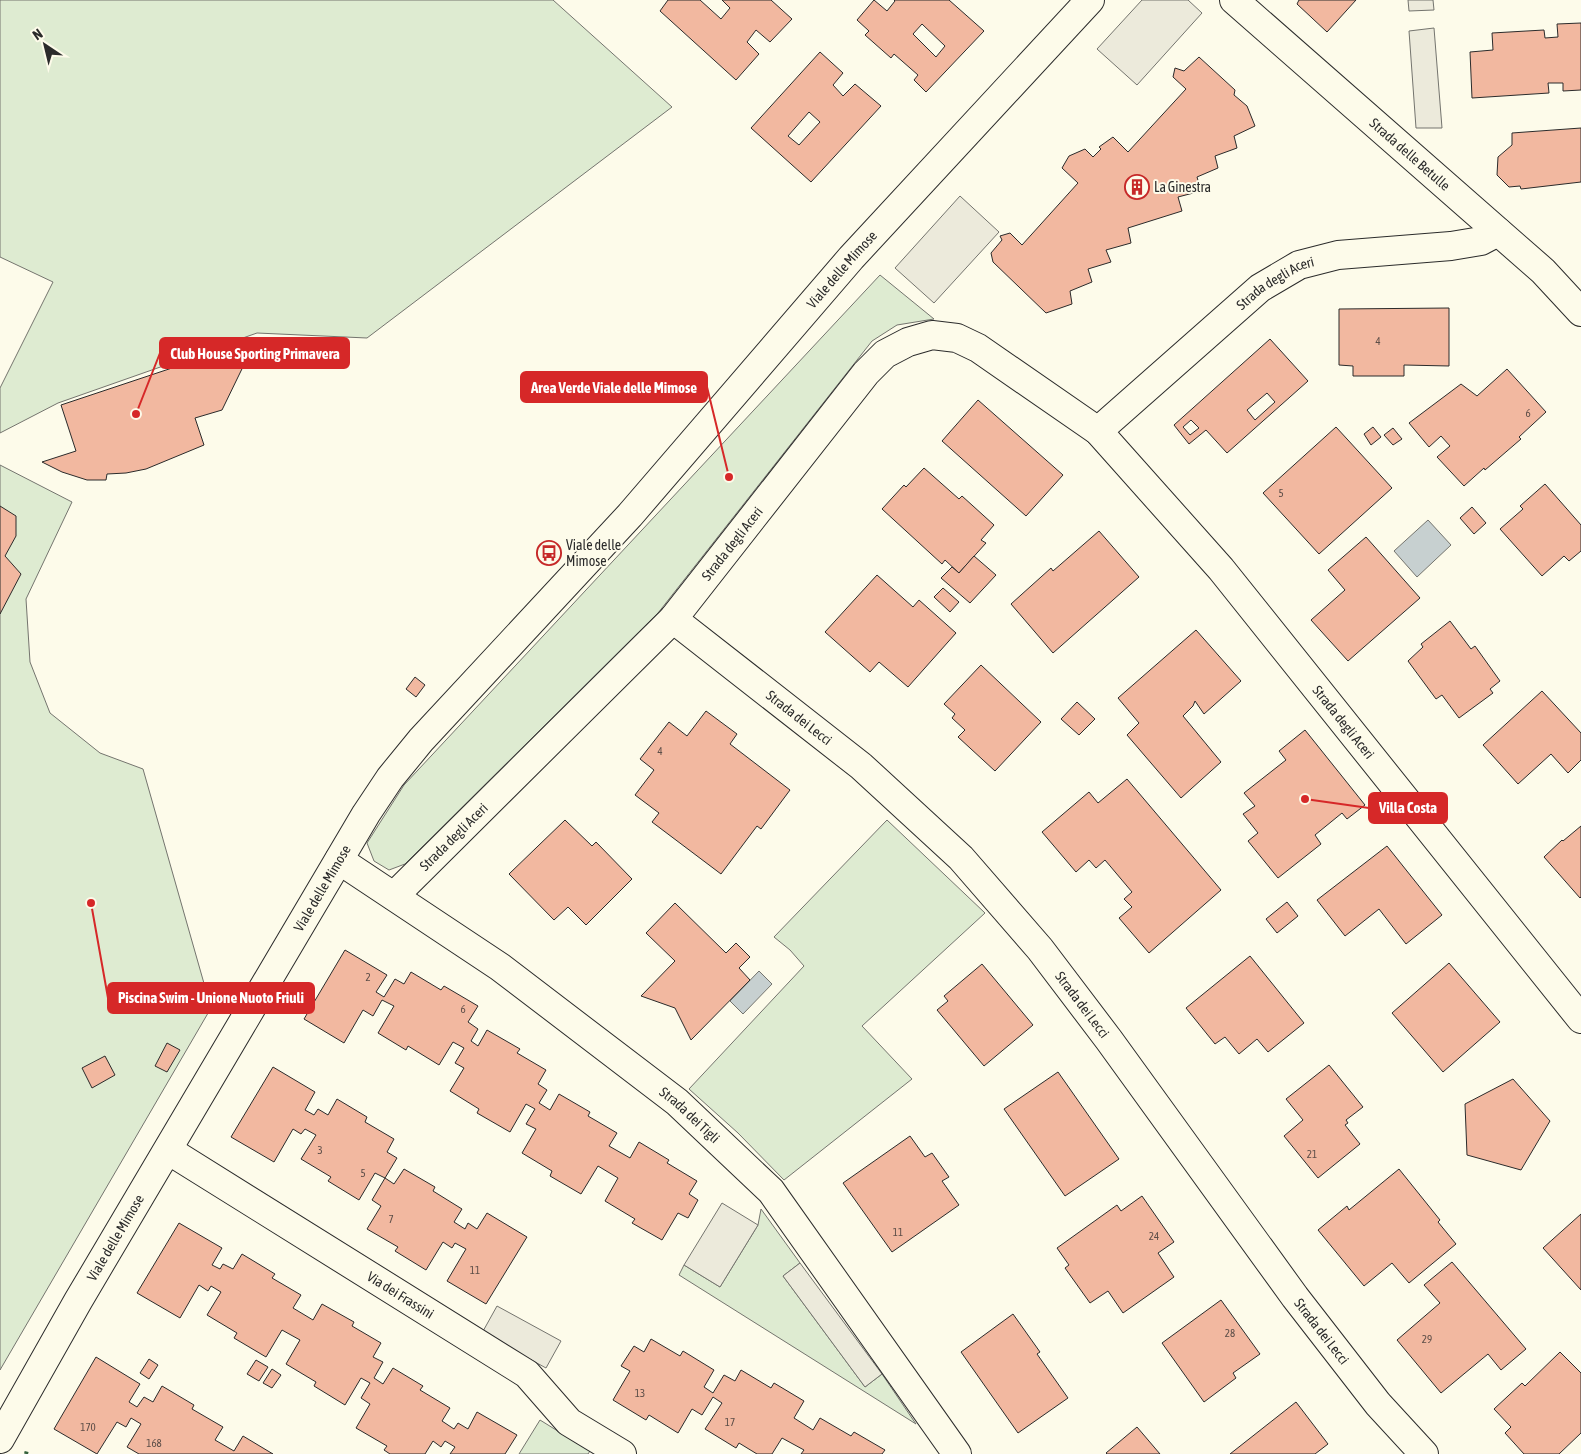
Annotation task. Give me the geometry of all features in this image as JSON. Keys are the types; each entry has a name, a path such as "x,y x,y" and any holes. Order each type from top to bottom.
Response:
{"street":[{"name":"Viale delle Mimose","path":"0,1439 78,1301 366,814 386,785 421,740 630,515 851,258 1090,0"},
{"name":"Strada delle Betulle","path":"1234,0 1543,271 1581,312"},
{"name":"Strada degli Aceri","path":"1098,431 1260,288 1299,266 1338,255 1481,242 1498,232"},
{"name":"Strada degli Aceri","path":"394,896 673,619 866,373 885,354 908,342 932,335 957,338 978,348 1098,431 1221,568 1581,1019"},
{"name":"Strada dei Lecci","path":"673,619 861,766 961,858 1040,949 1295,1297 1378,1404 1424,1454"},
{"name":"Strada dei Tigli","path":"339,860 500,967 677,1102 771,1191 957,1454"},
{"name":"Via dei Frassini","path":"168,1150 527,1374 569,1422 622,1454"}],"green space":[{"path":"0,0 553,0 672,107 367,338 257,333 58,403 0,433 0,388 53,282 0,257"},
{"path":"880,275 934,319 897,325 872,341 658,613 405,864 389,870 374,861 367,843 404,785"},
{"path":"0,465 72,502 26,599 30,662 50,713 100,753 143,769 211,1008 0,1370"},
{"path":"887,820 985,913 862,1026 912,1079 784,1180 738,1133 689,1089 804,966 790,950 774,937"},
{"path":"761,1209 800,1263 783,1276 865,1387 882,1374 916,1424 679,1275 684,1265 720,1287 758,1225"},
{"path":"540,1420 590,1451 588,1454 519,1454"}],"shaded area":[{"path":"1142,0 1188,0 1202,13 1137,85 1097,49"},
{"path":"1408,0 1433,0 1434,10 1409,11"},
{"path":"1434,28 1442,128 1416,128 1409,31"},
{"path":"960,196 999,232 934,303 895,268"},
{"path":"1428,520 1451,545 1417,577 1394,551"},
{"path":"759,971 772,984 743,1014 730,1001"},
{"path":"722,1203 758,1225 720,1287 684,1265"},
{"path":"800,1263 882,1374 865,1387 783,1276"},
{"path":"497,1306 561,1341 546,1368 482,1333"}],"building":[{"path":"668,0 700,0 721,19 730,8 722,0 771,0 792,19 770,42 756,30 747,42 759,54 736,80 660,11"},
{"path":"874,0 887,11 894,0 949,0 984,31 926,92 914,80 918,75 894,54 891,58 865,35 869,31 857,20","holes":["922,24 945,46 936,57 913,34"]},
{"path":"1299,0 1356,0 1327,32 1297,4"},
{"path":"1581,23 1581,90 1563,91 1563,83 1548,83 1549,93 1472,98 1470,52 1493,50 1492,33 1544,30 1545,38 1558,37 1557,24"},
{"path":"820,52 843,73 833,85 843,96 855,84 881,106 811,182 751,128","holes":["809,112 820,122 799,145 788,136"]},
{"name":"La Ginestra","path":"1199,57 1235,90 1234,95 1247,106 1255,126 1234,136 1237,148 1215,156 1218,168 1197,177 1201,191 1178,197 1182,211 1128,228 1131,243 1106,250 1111,262 1088,269 1092,282 1070,291 1072,304 1046,313 993,262 991,253 1002,240 1000,236 1010,233 1022,245 1078,183 1062,168 1069,156 1085,149 1093,157 1101,149 1099,147 1113,137 1128,152 1186,89 1173,77 1175,68 1184,71"},
{"path":"1581,128 1581,182 1521,189 1520,186 1509,187 1497,175 1498,157 1512,145 1512,133"},
{"path":"1449,308 1449,366 1404,365 1404,376 1353,376 1353,366 1339,365 1339,309"},
{"path":"1270,339 1308,381 1227,453 1206,430 1189,444 1174,425","holes":["1267,393 1275,402 1255,420 1247,410","1191,420 1199,428 1190,435 1183,427"]},
{"path":"256,340 222,410 195,418 204,445 146,469 107,474 106,480 87,480 62,472 42,462 76,451 61,405"},
{"path":"1507,369 1546,412 1519,437 1521,439 1464,486 1437,457 1450,446 1441,436 1429,447 1409,423 1461,384 1477,396"},
{"path":"978,400 1063,475 1026,516 942,441"},
{"path":"1336,427 1392,488 1319,554 1263,493"},
{"path":"1373,427 1381,437 1371,445 1364,434"},
{"path":"1393,428 1402,439 1393,445 1384,435"},
{"path":"924,468 959,499 962,496 994,525 981,540 986,543 959,573 945,560 942,564 882,509 904,485 906,487"},
{"path":"1545,484 1581,525 1581,551 1569,561 1564,556 1542,576 1500,529 1523,509 1520,506"},
{"path":"0,506 16,516 16,536 5,556 21,574 0,614"},
{"path":"1472,507 1486,523 1474,534 1460,518"},
{"path":"1099,531 1139,577 1053,653 1011,604 1051,568 1053,571"},
{"path":"1366,537 1420,598 1348,661 1311,620 1345,590 1328,570"},
{"path":"974,556 996,575 970,603 941,578 952,567 959,573"},
{"path":"877,575 913,607 919,600 956,633 908,687 879,662 870,672 825,632"},
{"path":"943,588 959,602 950,612 934,597"},
{"path":"1450,621 1471,649 1475,646 1500,681 1490,689 1493,693 1459,718 1442,695 1436,699 1408,661 1423,647 1421,644"},
{"path":"1196,630 1241,681 1204,714 1195,701 1193,706 1183,716 1221,762 1181,798 1127,735 1139,723 1118,698"},
{"path":"981,665 1041,722 995,771 958,737 965,730 952,718 955,714 944,704"},
{"path":"415,677 425,685 416,697 406,689"},
{"path":"1542,691 1581,733 1581,760 1568,773 1551,754 1518,784 1483,745"},
{"path":"1077,702 1095,719 1079,735 1061,719"},
{"path":"706,711 737,734 730,744 790,790 761,829 757,826 721,874 652,822 659,813 635,795 654,770 640,759 669,722 687,736"},
{"path":"1305,730 1365,805 1347,819 1342,813 1315,835 1321,844 1278,878 1248,841 1258,833 1243,814 1255,806 1244,793 1286,760 1279,751"},
{"path":"1127,779 1221,890 1149,953 1119,918 1132,907 1124,899 1132,892 1105,860 1096,868 1089,860 1076,872 1042,832 1089,792 1098,803"},
{"path":"565,820 592,846 596,842 632,879 586,925 568,907 554,920 509,874"},
{"path":"1581,826 1581,897 1580,898 1544,857"},
{"path":"1387,846 1442,915 1406,944 1379,909 1345,936 1317,900"},
{"path":"1287,902 1298,916 1277,933 1266,919"},
{"path":"675,903 726,953 736,943 750,957 739,968 750,980 691,1040 675,1008 641,996 675,961 646,933"},
{"path":"345,950 387,975 376,992 384,997 395,979 404,984 411,972 441,990 444,986 478,1006 468,1022 478,1029 471,1041 478,1046 487,1030 520,1049 517,1053 546,1070 538,1084 547,1090 539,1103 550,1110 559,1094 590,1112 588,1116 617,1133 609,1146 630,1158 639,1142 669,1160 667,1163 697,1181 689,1194 698,1200 688,1218 678,1213 662,1240 632,1223 635,1219 605,1201 618,1178 598,1166 581,1194 550,1176 552,1171 522,1153 536,1129 526,1124 535,1109 526,1104 510,1132 477,1113 479,1109 450,1091 464,1068 455,1063 464,1048 453,1042 439,1065 408,1046 406,1050 378,1033 394,1006 382,1000 373,1016 363,1010 344,1043 304,1019"},
{"path":"1250,956 1304,1023 1268,1052 1257,1039 1239,1054 1225,1037 1215,1044 1186,1008"},
{"path":"1449,963 1500,1022 1443,1072 1392,1013"},
{"path":"982,964 1033,1025 984,1066 937,1010 948,1001 944,996"},
{"path":"167,1043 180,1050 167,1072 155,1066"},
{"path":"105,1056 115,1075 92,1088 82,1068"},
{"path":"1329,1065 1363,1107 1346,1120 1348,1123 1345,1125 1360,1144 1318,1178 1284,1136 1303,1120 1286,1099"},
{"path":"273,1067 315,1092 305,1110 314,1115 318,1109 328,1115 337,1099 367,1117 365,1122 394,1139 387,1152 397,1158 385,1178 375,1173 359,1200 328,1181 331,1177 301,1159 316,1135 305,1129 301,1134 293,1129 274,1162 231,1137"},
{"path":"1058,1072 1119,1159 1065,1196 1004,1109"},
{"path":"1513,1079 1550,1121 1521,1170 1467,1155 1465,1104"},
{"path":"910,1136 925,1157 932,1153 949,1177 942,1181 959,1205 892,1252 843,1183"},
{"path":"404,1169 435,1187 433,1191 462,1209 454,1222 465,1229 468,1223 477,1229 487,1213 527,1237 486,1304 447,1281 466,1249 455,1243 452,1248 443,1242 426,1270 395,1251 398,1247 367,1229 381,1206 372,1200 385,1178 394,1184"},
{"path":"1399,1169 1440,1220 1438,1222 1456,1244 1409,1283 1392,1263 1364,1286 1318,1230 1347,1206 1349,1210"},
{"path":"1142,1196 1174,1242 1158,1253 1174,1277 1123,1313 1108,1291 1090,1303 1065,1268 1069,1265 1057,1248 1117,1205 1121,1211"},
{"path":"1581,1214 1581,1290 1543,1248"},
{"path":"179,1223 222,1248 212,1265 220,1269 223,1264 233,1269 242,1254 275,1274 272,1278 301,1295 293,1308 313,1320 322,1304 354,1322 352,1326 381,1343 373,1357 383,1362 374,1378 383,1384 393,1368 423,1386 420,1390 450,1408 442,1421 454,1429 458,1423 468,1429 477,1412 517,1435 505,1454 450,1454 455,1447 445,1441 441,1447 433,1441 425,1454 390,1454 384,1450 387,1446 356,1428 370,1404 361,1398 370,1383 361,1378 345,1405 314,1386 316,1382 286,1364 300,1340 282,1330 266,1357 234,1338 237,1333 207,1315 221,1292 211,1286 208,1291 199,1285 180,1318 137,1293"},
{"path":"1452,1262 1526,1349 1501,1370 1488,1354 1441,1393 1397,1340 1440,1303 1424,1285"},
{"path":"1221,1300 1260,1354 1233,1373 1236,1378 1204,1402 1162,1343"},
{"path":"1013,1314 1040,1352 1037,1354 1068,1398 1018,1433 961,1352"},
{"path":"651,1339 680,1356 683,1351 714,1370 704,1387 713,1393 724,1375 735,1381 741,1370 771,1388 774,1383 804,1401 794,1418 813,1430 820,1418 851,1436 854,1432 885,1450 882,1454 801,1454 804,1450 782,1438 772,1454 757,1454 739,1443 736,1448 705,1429 722,1403 713,1397 702,1415 692,1409 678,1433 649,1415 646,1420 613,1400 630,1371 621,1366 634,1346 644,1352"},
{"path":"1560,1352 1581,1373 1581,1433 1559,1454 1524,1454 1505,1433 1511,1427 1494,1409 1522,1383 1525,1386"},
{"path":"96,1357 140,1384 129,1402 137,1407 144,1397 153,1402 162,1386 194,1405 192,1409 223,1427 215,1440 234,1451 243,1436 273,1454 139,1454 127,1447 141,1424 131,1418 126,1427 117,1422 97,1454 54,1429"},
{"path":"149,1359 158,1365 149,1379 140,1373"},
{"path":"256,1360 268,1367 259,1381 247,1374"},
{"path":"272,1369 281,1375 272,1388 263,1383"},
{"path":"1296,1402 1328,1444 1315,1454 1230,1454"},
{"path":"1137,1427 1160,1454 1106,1453"}],"hedge":[{"path":"26,1454 27,1450"}],"place":[{"name":"La Ginestra","path":"1137,187"},
{"name":"Club House Sporting Primavera","path":"136,414"},
{"name":"Area Verde Viale delle Mimose","path":"729,477"},
{"name":"Viale delle Mimose","path":"549,553"},
{"name":"Villa Costa","path":"1305,799"},
{"name":"Piscina Swim - Unione Nuoto Friuli","path":"91,903"}]}
